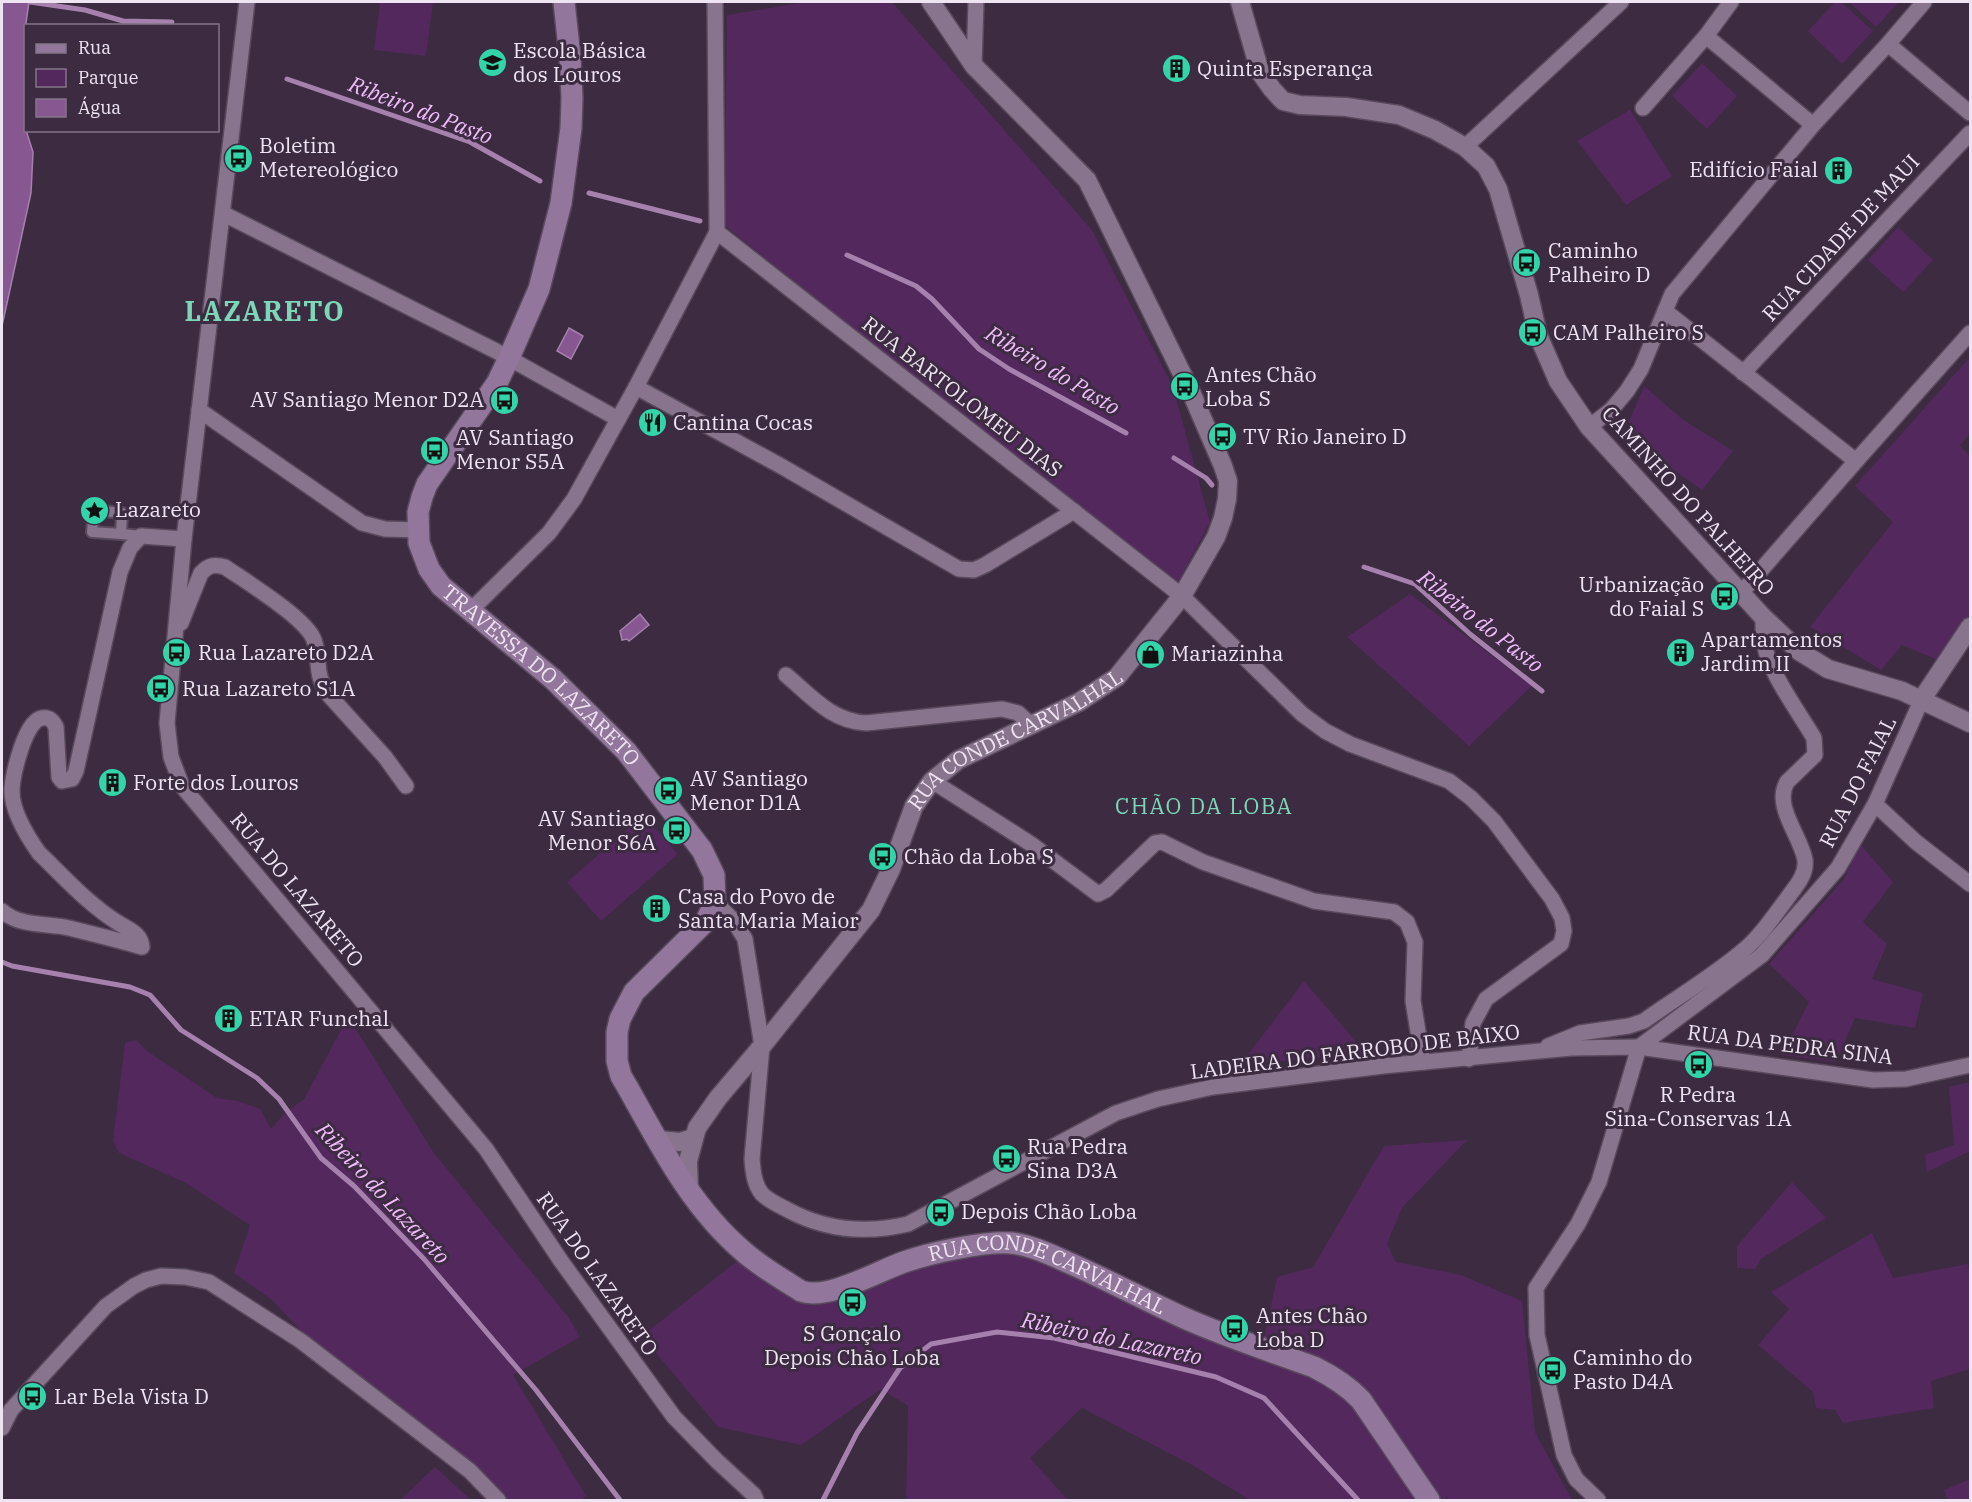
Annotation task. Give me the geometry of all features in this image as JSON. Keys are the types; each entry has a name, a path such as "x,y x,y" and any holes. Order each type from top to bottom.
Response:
{"main road":[{"path":"418,530 418,512 427,484 492,392 539,289 561,203 570,136 572,98 564,2"},
{"name":"TRAVESSA DO LAZARETO","path":"418,530 421,549 429,569 441,586 553,679 626,751 702,850 714,875 715,902"},
{"path":"689,1191 621,1076 616,1046 620,1020 634,992 706,921 715,902"},
{"name":"RUA CONDE CARVALHAL","path":"689,1191 706,1215 746,1254 808,1294 818,1294 862,1280 904,1262 983,1243 1012,1243 1037,1249 1111,1281 1182,1317 1314,1367 1334,1377 1350,1388 1361,1400 1429,1500"}],"street":[{"name":"RUA DO LAZARETO","path":"247,2 224,214 184,539 167,723 171,757 182,786 486,1149 567,1270 674,1417 756,1500"},
{"path":"471,610 549,533 574,499 717,232 715,2"},
{"name":"RUA CONDE CARVALHAL","path":"689,1191 688,1161 697,1128 718,1098 871,909 891,869 914,806 932,781 958,760 1078,702 1117,677 1182,596 1216,537 1223,519 1228,481 1223,465 1171,350 1087,180 974,66 931,2"},
{"path":"974,66 975,2"},
{"name":"CAMINHO DO PALHEIRO","path":"1240,2 1260,72 1283,101 1300,105 1346,107 1399,115 1435,130 1465,147 1486,166 1498,189 1529,295 1538,335 1558,381 1589,427 1763,617 1799,651 1828,669 1902,691 1971,723"},
{"path":"1465,147 1621,2"},
{"path":"1643,108 1706,36 1731,2"},
{"path":"1589,427 1611,410 1641,369 1672,294 1813,125 1924,2"},
{"path":"1706,36 1813,125"},
{"path":"1888,44 1971,113"},
{"name":"RUA CIDADE DE MAUI","path":"1743,373 1971,133"},
{"path":"224,214 509,358 618,419"},
{"name":"RUA BARTOLOMEU DIAS","path":"717,232 1182,596 1302,714 1325,731 1350,744 1449,781 1471,798 1494,821 1552,899 1562,918 1564,931 1561,944 1486,999 1473,1023 1469,1059"},
{"path":"1665,311 1856,461"},
{"path":"1741,593 1971,333"},
{"path":"636,387 782,466 959,569 974,570 985,566 1074,511"},
{"path":"199,410 362,523 386,529 418,530"},
{"path":"121,534 184,539"},
{"path":"2,911 7,916 21,922 66,928 142,947 137,934 106,916 39,853 30,841 14,804 12,788 23,741 33,723 39,718 46,717 53,721 56,727 58,777 62,781 72,779 76,771 120,572 130,548 141,536"},
{"path":"174,640 201,573 208,566 215,564 225,567 283,608 308,630 314,640 318,673 323,687 385,757 406,786"},
{"path":"1532,1053 1580,1032 1629,1026 1644,1021 1744,950 1759,935 1799,882 1805,870 1805,858 1786,809 1784,788 1787,782 1815,755 1816,747 1814,738 1774,671 1767,654 1763,617"},
{"path":"1922,699 1971,627"},
{"path":"786,675 835,716 851,722 866,723 1002,709 1018,713 1029,724"},
{"name":"RUA DO FAIAL","path":"1639,1047 1762,955 1838,868 1875,804 1922,699"},
{"path":"932,781 1031,844 1098,894 1106,890 1155,843 1162,843 1203,862 1314,901 1394,912 1407,922 1415,942 1413,1001 1424,1062"},
{"path":"1875,804 1916,842 1971,884"},
{"path":"715,902 735,921 745,939 762,1046"},
{"name":"LADEIRA DO FARROBO DE BAIXO","path":"762,1046 752,1159 753,1174 757,1185 763,1194 801,1217 827,1225 870,1230 908,1224 1087,1127 1116,1113 1158,1098 1213,1087 1333,1071 1571,1048 1639,1047"},
{"path":"1598,1500 1576,1479 1564,1455 1537,1335 1536,1288 1578,1224 1599,1182 1639,1047"},
{"name":"RUA DA PEDRA SINA","path":"1639,1047 1873,1080 1906,1079 1971,1065"},
{"path":"658,1140 680,1142 693,1138"},
{"path":"2,1428 11,1410 106,1306 146,1280 161,1276 185,1277 209,1282 301,1341 470,1471 498,1500"}],"green space":[{"path":"380,2 433,2 426,56 374,50"},
{"path":"806,2 892,2 1092,230 1173,387 1210,522 1176,586 724,225 727,15"},
{"path":"1835,2 1841,2 1873,31 1842,64 1808,31"},
{"path":"1849,2 1899,2 1876,27"},
{"path":"1702,63 1737,96 1707,129 1672,96"},
{"path":"1630,110 1672,176 1626,205 1577,141"},
{"path":"1898,227 1933,260 1903,292 1868,260"},
{"path":"1970,357 1970,433 1960,446 1970,456 1970,613 1938,660 1902,645 1881,670 1810,627 1893,522 1855,486"},
{"path":"1644,386 1682,419 1733,451 1702,490 1648,452 1626,429"},
{"path":"1410,594 1532,686 1469,746 1347,637"},
{"path":"644,815 678,854 601,921 567,882"},
{"path":"1860,844 1893,882 1863,922 1887,944 1872,979 1923,993 1915,1028 1855,1018 1836,1062 1782,1055 1809,1002 1769,964 1844,879"},
{"path":"1304,981 1366,1053 1240,1065"},
{"path":"348,1017 434,1153 569,1318 580,1337 513,1375 586,1496 581,1500 496,1500 307,1337 272,1300 234,1273 250,1225 186,1183 119,1153 113,1141 125,1043 136,1040 147,1051 217,1098 237,1101 260,1109 271,1129 284,1114 304,1099"},
{"path":"1970,1082 1970,1151 1927,1172 1925,1155 1954,1145 1949,1087"},
{"path":"1467,1140 1402,1208 1387,1244 1396,1262 1461,1275 1522,1301 1535,1432 1572,1500 1250,1500 1192,1465 1082,1408 1030,1458 1068,1500 906,1500 908,1406 881,1389 801,1445 718,1427 642,1336 746,1254 801,1291 1012,1243 1263,1342 1277,1277 1313,1267 1384,1146"},
{"path":"1792,1182 1826,1218 1761,1259 1755,1269 1737,1268 1737,1246"},
{"path":"1872,1233 1893,1278 1968,1264 1970,1271 1970,1369 1931,1381 1934,1408 1843,1423 1835,1410 1816,1408 1813,1392 1758,1345 1789,1309 1771,1292"},
{"path":"435,1467 471,1500 400,1500"},
{"path":"1970,1479 1970,1500 1948,1500 1944,1490"}],"water":[{"path":"2,2 29,2 26,24 24,24 24,132 27,132 33,152 31,193 2,326"},
{"path":"569,328 583,336 571,359 557,351"},
{"path":"640,614 649,625 629,641 622,640 620,631"}],"waterway":[{"name":"Ribeiro do Pasto","path":"30,2 85,10 123,21 172,22"},
{"name":"Ribeiro do Pasto","path":"287,79 470,142 540,181"},
{"name":"Ribeiro do Pasto","path":"589,193 700,221"},
{"name":"Ribeiro do Pasto","path":"847,255 916,286 932,299 979,349 1009,369 1126,433"},
{"name":"Ribeiro do Pasto","path":"1174,458 1206,478 1212,485"},
{"name":"Ribeiro do Pasto","path":"1364,567 1415,584 1470,634 1542,691"},
{"name":"Ribeiro do Lazareto","path":"2,962 12,966 130,987 150,995 181,1030 257,1078 279,1099 321,1158 354,1186 424,1259 536,1390 620,1500"},
{"name":"Ribeiro do Lazareto","path":"823,1500 857,1433 900,1368 931,1344 997,1332 1054,1338 1216,1377 1264,1398 1358,1500"}],"place":[{"name":"Escola Básica dos Louros","path":"492,63"},
{"name":"Quinta Esperança","path":"1176,69"},
{"name":"Boletim Metereológico","path":"238,158"},
{"name":"Edifício Faial","path":"1839,170"},
{"name":"Caminho Palheiro D","path":"1527,263"},
{"name":"CAM Palheiro S","path":"1532,333"},
{"name":"Antes Chão Loba S","path":"1184,387"},
{"name":"AV Santiago Menor D2A","path":"505,400"},
{"name":"Cantina Cocas","path":"652,423"},
{"name":"TV Rio Janeiro D","path":"1222,437"},
{"name":"AV Santiago Menor S5A","path":"435,450"},
{"name":"Lazareto","path":"94,510"},
{"name":"Urbanização do Faial S","path":"1725,597"},
{"name":"Apartamentos Jardim II","path":"1680,652"},
{"name":"Rua Lazareto D2A","path":"177,653"},
{"name":"Mariazinha","path":"1150,654"},
{"name":"Rua Lazareto S1A","path":"161,689"},
{"name":"Forte dos Louros","path":"112,783"},
{"name":"AV Santiago Menor D1A","path":"669,791"},
{"name":"AV Santiago Menor S6A","path":"677,831"},
{"name":"Chão da Loba S","path":"883,857"},
{"name":"Casa do Povo de Santa Maria Maior","path":"657,909"},
{"name":"ETAR Funchal","path":"228,1019"},
{"name":"R Pedra Sina-Conservas 1A","path":"1698,1064"},
{"name":"Rua Pedra Sina D3A","path":"1006,1159"},
{"name":"Depois Chão Loba","path":"940,1212"},
{"name":"S Gonçalo Depois Chão Loba","path":"852,1303"},
{"name":"Antes Chão Loba D","path":"1235,1328"},
{"name":"Caminho do Pasto D4A","path":"1552,1370"},
{"name":"Lar Bela Vista D","path":"33,1397"}],"district":[{"name":"LAZARETO","path":"265,312"},
{"name":"CHÃO DA LOBA","path":"1204,806"}]}
